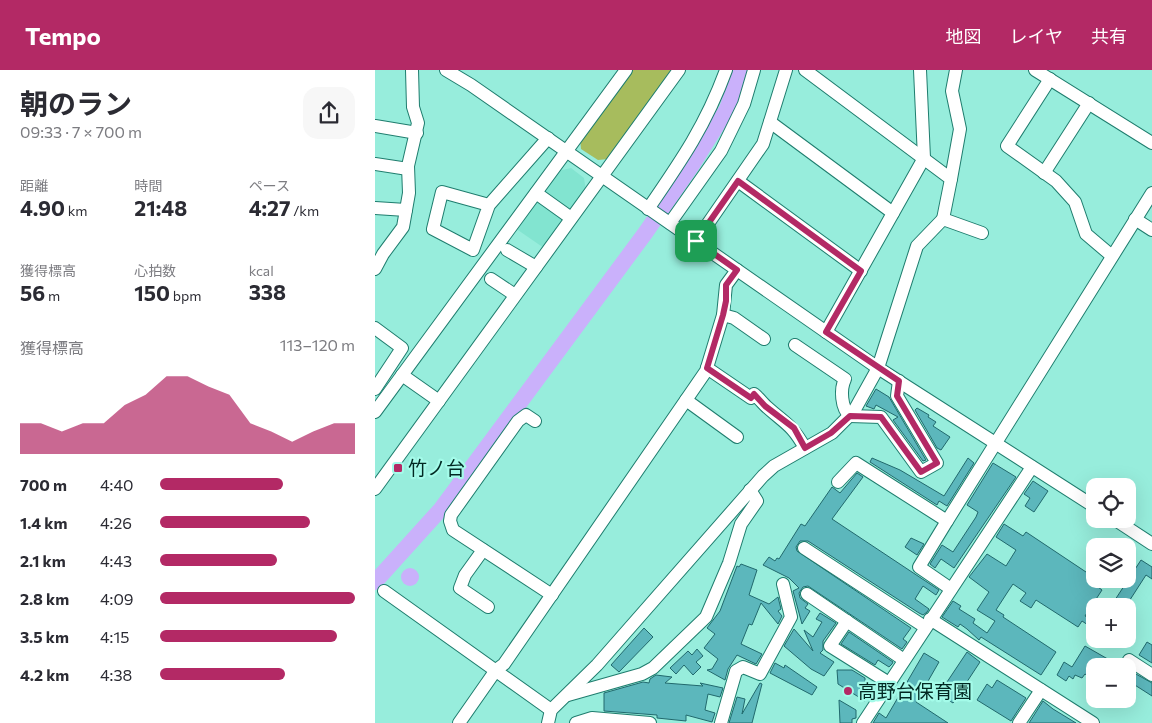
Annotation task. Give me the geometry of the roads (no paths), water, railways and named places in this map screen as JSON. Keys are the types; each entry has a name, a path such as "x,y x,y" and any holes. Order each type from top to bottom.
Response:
{"street":[{"path":"375,269 383,254 403,227 407,210 409,193 408,169 418,123 413,107 412,70"},
{"path":"446,70 471,84 878,368 1086,501"},
{"path":"375,412 626,70"},
{"path":"375,489 679,70"},
{"path":"650,210 694,141 715,101 726,70"},
{"path":"668,222 721,151 744,104 754,70"},
{"path":"696,241 763,144 786,70"},
{"path":"805,70 951,179"},
{"path":"547,723 551,710 597,665 750,490 774,466 831,433 850,416 878,368 917,246 943,219 960,129 951,91 956,70"},
{"path":"1035,70 1152,143"},
{"path":"826,332 924,158 916,72"},
{"path":"1050,79 1007,146 1056,181 1075,202 1086,234 1112,256"},
{"path":"1044,173 1089,103"},
{"path":"770,122 893,212"},
{"path":"375,126 417,133"},
{"path":"489,205 442,192 433,229 473,250 489,205 548,138"},
{"path":"375,164 408,169"},
{"path":"738,181 861,271"},
{"path":"536,193 571,218"},
{"path":"951,589 919,567 1152,193"},
{"path":"375,208 407,210"},
{"path":"943,219 982,233"},
{"path":"1135,219 1152,230"},
{"path":"507,250 536,267"},
{"path":"459,723 496,670 504,664 523,630 552,595 707,368 723,315 726,301 726,285 737,270"},
{"path":"491,279 515,295"},
{"path":"723,315 734,318 764,339"},
{"path":"375,328 402,348 375,389"},
{"path":"795,345 845,379 842,395 846,413 850,416 881,417 921,472 937,463 897,396 899,381"},
{"path":"707,368 751,398 754,394 765,406 794,428 805,448"},
{"path":"402,375 439,401"},
{"path":"686,400 737,437"},
{"path":"535,421 526,415 518,420 451,515 450,520 453,530 552,595"},
{"path":"838,482 856,463 947,521"},
{"path":"863,723 1032,466"},
{"path":"563,697 599,685 629,678 653,668 706,617 736,542 741,524 757,502 750,490"},
{"path":"718,527 736,542"},
{"path":"1128,528 1152,544"},
{"path":"804,548 1093,723"},
{"path":"483,550 465,575 460,588 488,607"},
{"path":"721,723 736,671 743,667 759,674 791,617 783,584"},
{"path":"384,591 551,710"},
{"path":"807,594 904,660"},
{"path":"847,621 830,646 889,683"},
{"path":"1136,665 1152,675"},
{"path":"1019,723 1041,690"},
{"path":"576,723 592,718 650,723"}],"waterway":[{"path":"375,582 441,509 646,232 692,165 727,109 740,70"}],"place":[{"name":"竹ノ台","path":"398,468"},
{"name":"高野台保育園","path":"848,691"}]}
